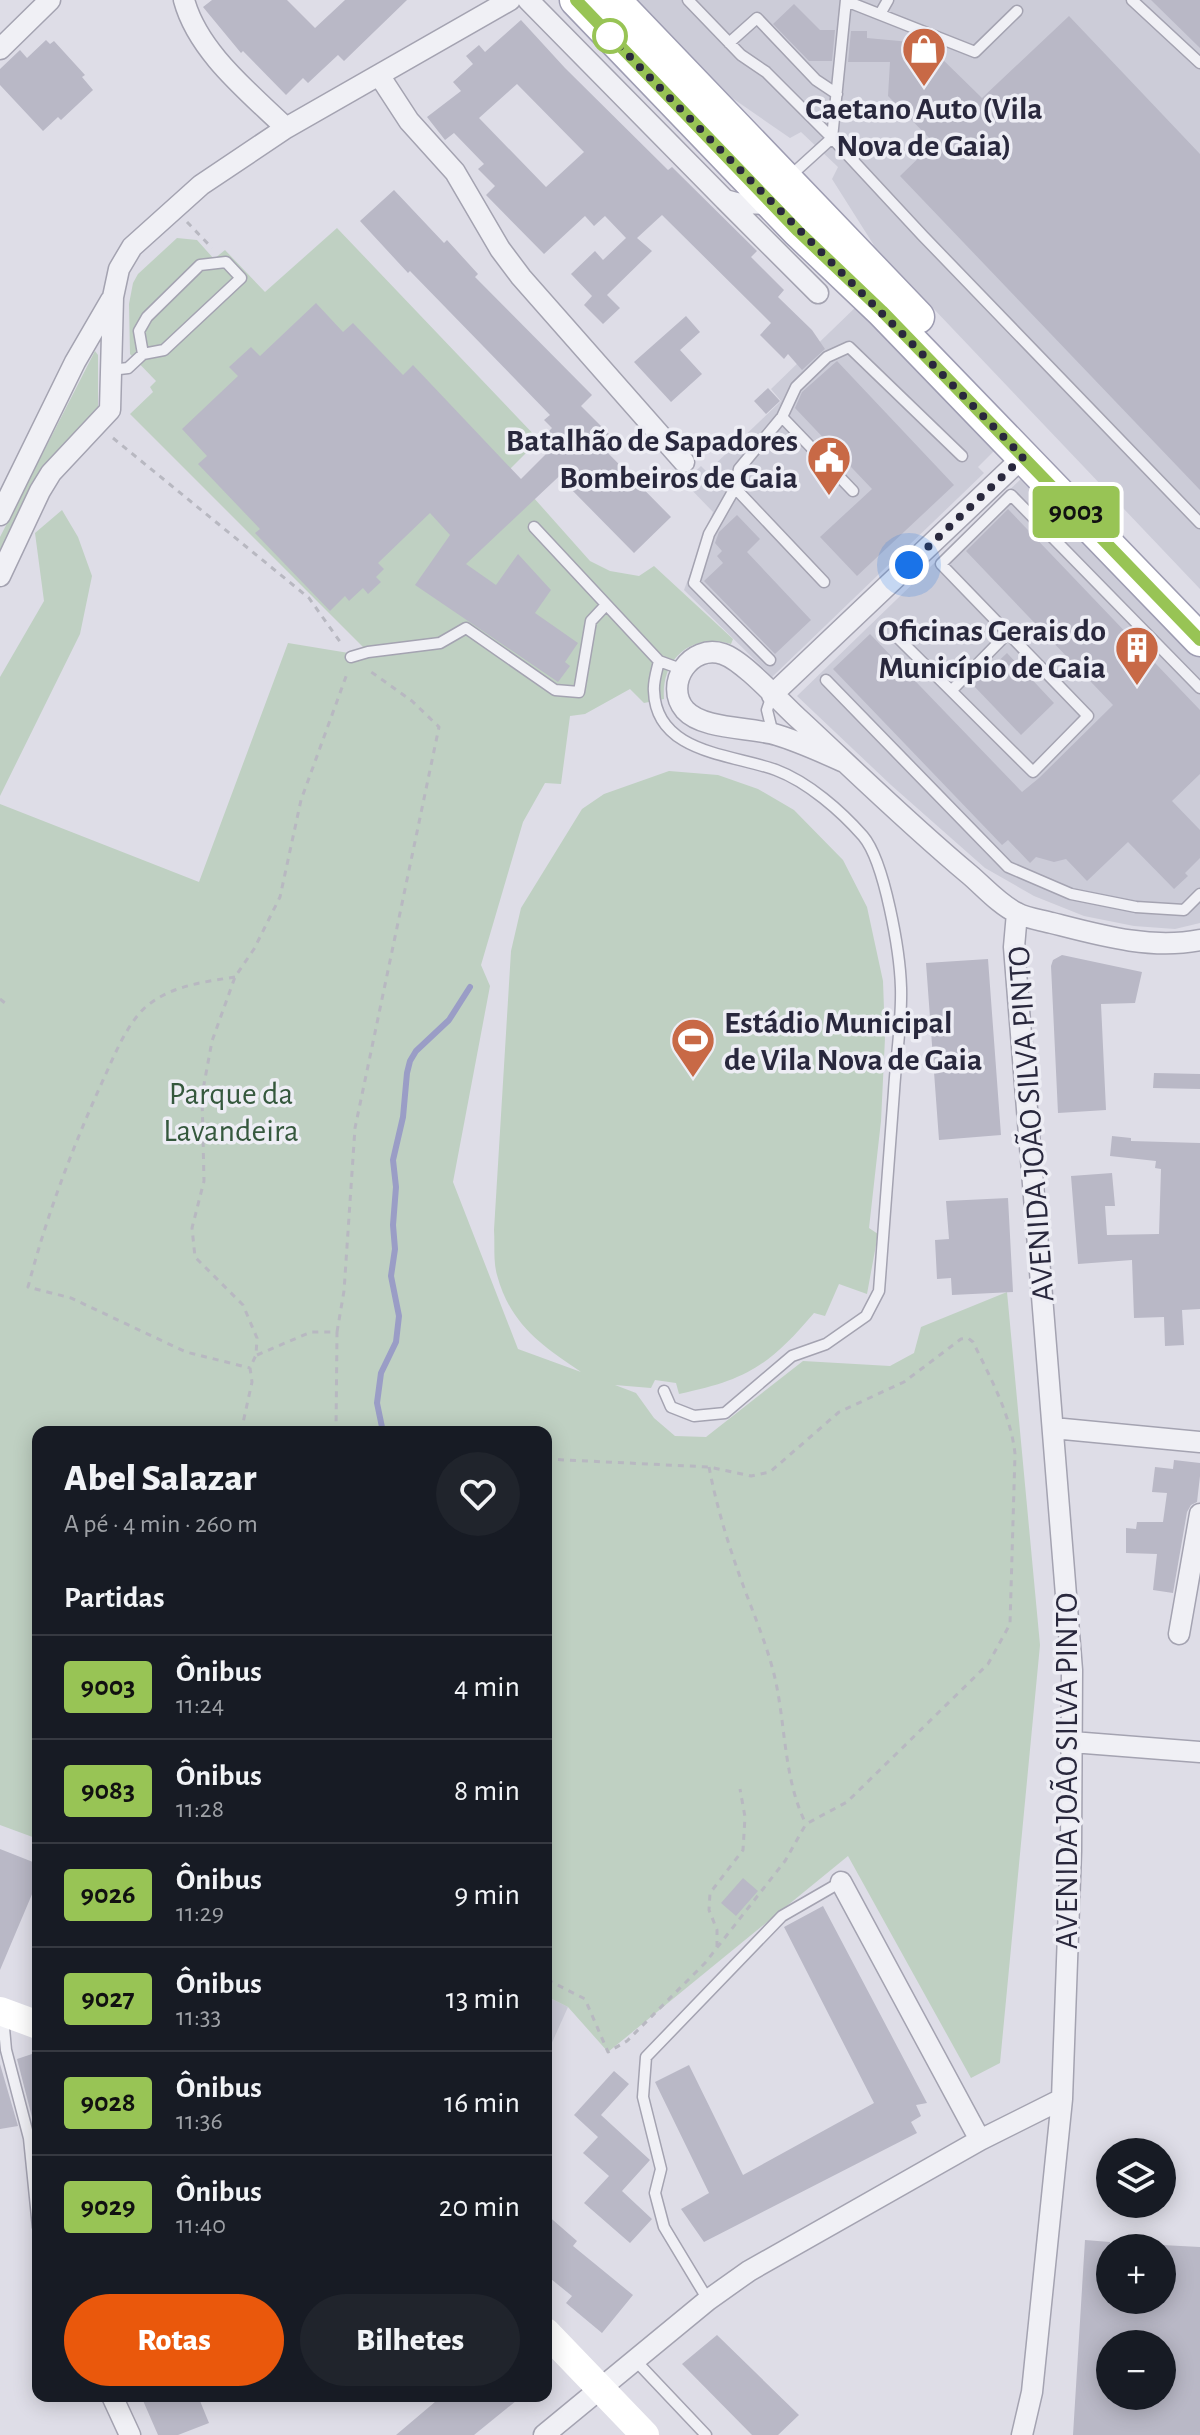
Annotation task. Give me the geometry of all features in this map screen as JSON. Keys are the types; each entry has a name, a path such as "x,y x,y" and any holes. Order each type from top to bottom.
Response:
{"main road":[{"path":"576,0 779,191 946,362 1200,611"},
{"path":"614,0 661,49 779,191"},
{"path":"946,362 1023,457 1200,640"},
{"path":"1,2011 32,2023"},
{"path":"552,2338 645,2435"}],"street":[{"path":"0,49 50,0"},
{"path":"184,0 187,12 203,40 240,84 286,128"},
{"path":"0,576 51,473 110,410 113,297 119,269 132,247 201,185 286,128 510,0"},
{"path":"528,0 818,293"},
{"path":"600,0 628,29 661,49"},
{"path":"379,75 409,121 455,172 500,249 521,277 684,462"},
{"path":"725,200 736,203 779,191"},
{"path":"0,515 75,362 113,297"},
{"path":"770,702 1023,457"},
{"path":"844,762 773,734 695,717 684,709 678,697 677,683 681,669 690,659 704,653 718,652 731,657 770,702 844,762 938,849 1017,913 1109,938 1180,944 1200,940"},
{"name":"AVENIDA JOÃO SILVA PINTO","path":"1017,913 1014,947 1072,1670 1071,1851 1062,2099 1032,2392 1022,2435"},
{"path":"1053,1428 1200,1442"},
{"path":"1179,1634 1200,1514"},
{"path":"1072,1742 1200,1752"},
{"path":"841,1882 980,2140"},
{"path":"544,2435 708,2300 749,2271 980,2140 1062,2099"},
{"path":"115,2402 130,2435"}],"lane":[{"path":"688,0 741,55 766,72 832,138 1200,523"},
{"path":"779,191 832,138 846,0 975,52 1017,11"},
{"path":"880,14 888,0"},
{"path":"1132,0 1200,63"},
{"path":"729,43 757,18 816,80 837,94"},
{"path":"111,370 128,368 143,354 164,350 241,278 226,262 200,265 147,317 139,331 143,354"},
{"path":"770,660 694,583 709,534 735,488 739,469 782,417 796,387 827,357 849,347 962,456"},
{"path":"782,417 853,491"},
{"path":"735,488 824,582"},
{"path":"897,637 1033,772 1088,716 941,564 1011,495 1200,688"},
{"path":"534,527 659,661 681,669"},
{"path":"351,657 440,643 466,628 555,690 579,692 591,621 605,606"},
{"path":"952,690 1008,633"},
{"path":"659,661 653,690 657,708 676,736 705,751 777,770 819,795 864,838 881,877 891,911 901,988 879,1291 866,1316 826,1344 792,1356 725,1413 694,1416 671,1407 664,1391"},
{"path":"826,680 1008,867 1071,894 1136,907 1184,910 1200,906"},
{"path":"770,702 773,734"},
{"path":"1184,910 1200,894"},
{"path":"708,2300 664,2227 655,2193 661,2169 643,2097 646,2057 782,1916 841,1882"},
{"path":"1,2011 6,2050 29,2138 32,2168"},
{"path":"635,2360 706,2435"}],"path":[{"path":"174,209 226,262"},
{"path":"110,435 309,598 351,657 412,701 439,727 355,1128 344,1291 337,1332 336,1426"},
{"path":"242,1426 257,1338 243,1305 195,1257 192,1228 204,1181 202,1095 212,1041 235,977 254,949 280,897 301,800 347,676 351,657"},
{"path":"235,977 183,985 147,1006 120,1042 80,1131 49,1211 28,1287 71,1298 186,1352 250,1368"},
{"path":"0,999 5,1003"},
{"path":"256,1355 311,1332 337,1332"},
{"path":"552,1459 709,1467 751,1476 770,1472 839,1412 904,1382 961,1339 968,1338 973,1342 996,1389 1014,1440 1010,1624 988,1664 847,1802 806,1824 785,1861 705,1963 627,2041 608,2052 585,1999 552,1982"},
{"path":"709,1467 729,1543 775,1677 796,1803 806,1824"},
{"path":"717,1947 717,1930 709,1910 710,1893 743,1850 745,1817 740,1789"}],"shaded area":[{"path":"635,0 1200,0 1200,589 875,247 832,179 838,167 801,132 790,138 722,91"},
{"name":"Batalhão de Sapadores Bombeiros de Gaia","path":"861,302 999,446 978,467 984,473 772,677 684,590 713,512 684,482 701,466 707,472 781,401 771,389"},
{"path":"1027,473 1200,656 1200,923 1175,929 1134,926 1084,916 1034,896 985,868 797,696"},
{"path":"552,1999 568,2007 552,2043"}],"green space":[{"name":"Parque da Lavandeira","path":"337,228 539,440 509,470 590,561 610,571 639,576 654,566 733,639 731,644 703,642 681,652 668,672 664,699 644,703 630,689 585,714 570,716 561,784 545,783 523,822 481,965 490,986 453,1182 518,1349 581,1372 541,1343 510,1307 497,1275 494,1230 511,951 521,908 582,809 604,794 669,771 718,775 758,789 794,810 843,860 867,907 883,981 885,1038 881,1121 869,1228 878,1234 867,1294 839,1284 825,1316 814,1313 769,1358 722,1383 679,1394 676,1383 655,1380 651,1388 615,1385 636,1393 654,1418 675,1436 706,1437 803,1361 890,1366 914,1353 921,1327 1007,1292 1040,1645 1000,2063 971,2078 848,1856 608,2052 568,2007 552,1999 552,1426 32,1426 32,1837 0,1825 0,804 199,882 288,643 373,657 130,414 153,392 150,387 156,381 130,354 129,304 133,283 138,274 177,238 197,240 214,259 225,250 265,292"},
{"path":"95,351 98,355 98,410 0,555 0,537"},
{"path":"62,510 78,537 92,576 80,634 0,796 0,677 44,601 35,533"}],"building":[{"path":"212,0 287,0 315,28 345,0 407,0 344,61 338,55 308,83 303,78 286,95 243,51 241,53 203,7"},
{"path":"1151,0 1200,0 1200,48"},
{"path":"794,4 820,30 835,30 832,61 809,61 773,24"},
{"path":"1069,16 1200,154 1200,490 900,176 934,143 888,96 890,62 848,62 851,31 867,31 867,38 932,44 935,45 934,51 982,98"},
{"path":"521,20 668,170 672,167 757,251 751,257 784,290 778,297 812,330 825,349 802,370 788,354 784,359 760,335 771,323 662,215 637,238 652,251 607,295 620,308 603,324 584,305 592,296 571,274 595,251 603,260 626,238 605,216 594,226 585,216 544,254 486,195 495,186 478,169 484,164 454,133 445,140 427,117 461,91 453,82 473,64 466,56 479,45 485,52","holes":["517,84 584,152 546,187 479,118"]},
{"path":"46,40 50,44 54,41 85,75 82,77 93,90 61,120 58,117 43,131 0,85 0,69 20,50 27,58"},
{"path":"394,190 444,243 447,240 478,274 475,277 592,395 581,406 613,438 603,448 671,517 634,553 567,485 576,472 570,466 466,564 496,585 518,554 551,590 535,613 578,643 565,662 570,666 558,682 415,585 450,535 430,513 378,563 384,569 376,577 381,582 368,594 363,588 349,601 345,596 330,611 255,533 260,529 198,464 207,456 182,429 238,376 229,367 251,347 260,356 316,303 343,332 353,323 403,375 413,365 521,479 552,448 542,438 552,428 544,420 550,415 360,221"},
{"path":"686,316 700,332 680,350 702,374 671,402 634,362"},
{"path":"837,361 954,485 857,576 820,537 872,489 795,408 802,392"},
{"path":"768,388 780,401 766,414 754,401"},
{"name":"Oficinas Gerais do Município de Gaia","path":"1008,509 1200,710 1200,774 1172,801 1200,830 1200,858 1174,889 1128,842 1087,881 1066,859 1054,862 1036,857 1030,863 1008,840 1002,845 833,669 870,634 1022,792 1039,778 1113,705 966,551"},
{"path":"737,515 760,539 747,552 811,620 775,654 704,581 723,563 717,556 722,551 715,543 719,532"},
{"path":"1007,653 1054,703 1021,735 973,685"},
{"path":"1062,955 1142,972 1135,1003 1101,1004 1106,1110 1058,1113 1051,966 1053,960"},
{"path":"988,959 1001,1135 939,1140 926,963"},
{"path":"1154,1073 1200,1074 1200,1089 1153,1088"},
{"path":"1112,1136 1131,1138 1131,1141 1200,1143 1200,1309 1182,1310 1184,1345 1165,1346 1164,1317 1134,1318 1132,1260 1078,1264 1071,1176 1112,1173 1115,1206 1105,1206 1107,1235 1159,1234 1161,1169 1155,1168 1156,1161 1110,1156"},
{"path":"1008,1198 1013,1292 952,1295 951,1278 937,1279 935,1240 949,1239 946,1201"},
{"path":"1174,1460 1200,1463 1200,1476 1197,1502 1187,1512 1173,1593 1153,1590 1157,1554 1126,1553 1126,1528 1136,1529 1137,1522 1163,1522 1167,1493 1152,1492 1155,1467 1173,1469"},
{"path":"0,1849 32,1862 32,1894 0,1970"},
{"path":"743,1878 758,1891 736,1916 721,1903"},
{"path":"823,1906 927,2103 916,2105 921,2116 911,2122 917,2133 704,2242 681,2209 709,2193 655,2082 689,2065 743,2175 874,2103 784,1927"},
{"path":"32,2054 32,2117 17,2059"},
{"path":"0,2064 18,2126 0,2129"},
{"path":"614,2071 629,2084 601,2115 650,2160 622,2191 652,2219 630,2243 584,2203 609,2176 583,2153 598,2137 574,2115"},
{"path":"552,2219 577,2241 573,2246 633,2295 602,2333 566,2303 572,2296 552,2280"},
{"path":"1085,2240 1096,2241 1096,2314 1176,2314 1176,2246 1200,2247 1200,2435 1073,2435"},
{"path":"717,2335 799,2415 778,2435 752,2435 682,2364"},
{"path":"144,2402 200,2402 209,2423 178,2435 158,2435"},
{"path":"435,2402 515,2402 474,2435 396,2435"}],"waterway":[{"path":"382,1426 377,1403 381,1373 396,1342 399,1316 391,1276 395,1249 393,1160 403,1117 407,1073 416,1051 449,1020 470,987"}],"bus line":[{"name":"9003","path":"576,0 1200,640"}],"place":[{"name":"Caetano Auto (Vila Nova de Gaia)","path":"924,88"},
{"name":"Batalhão de Sapadores Bombeiros de Gaia","path":"829,497"},
{"name":"Oficinas Gerais do Município de Gaia","path":"1137,687"},
{"name":"Estádio Municipal de Vila Nova de Gaia","path":"693,1079"}],"route":[{"path":"610,36 771,204 882,311 1023,457 909,565"}]}
